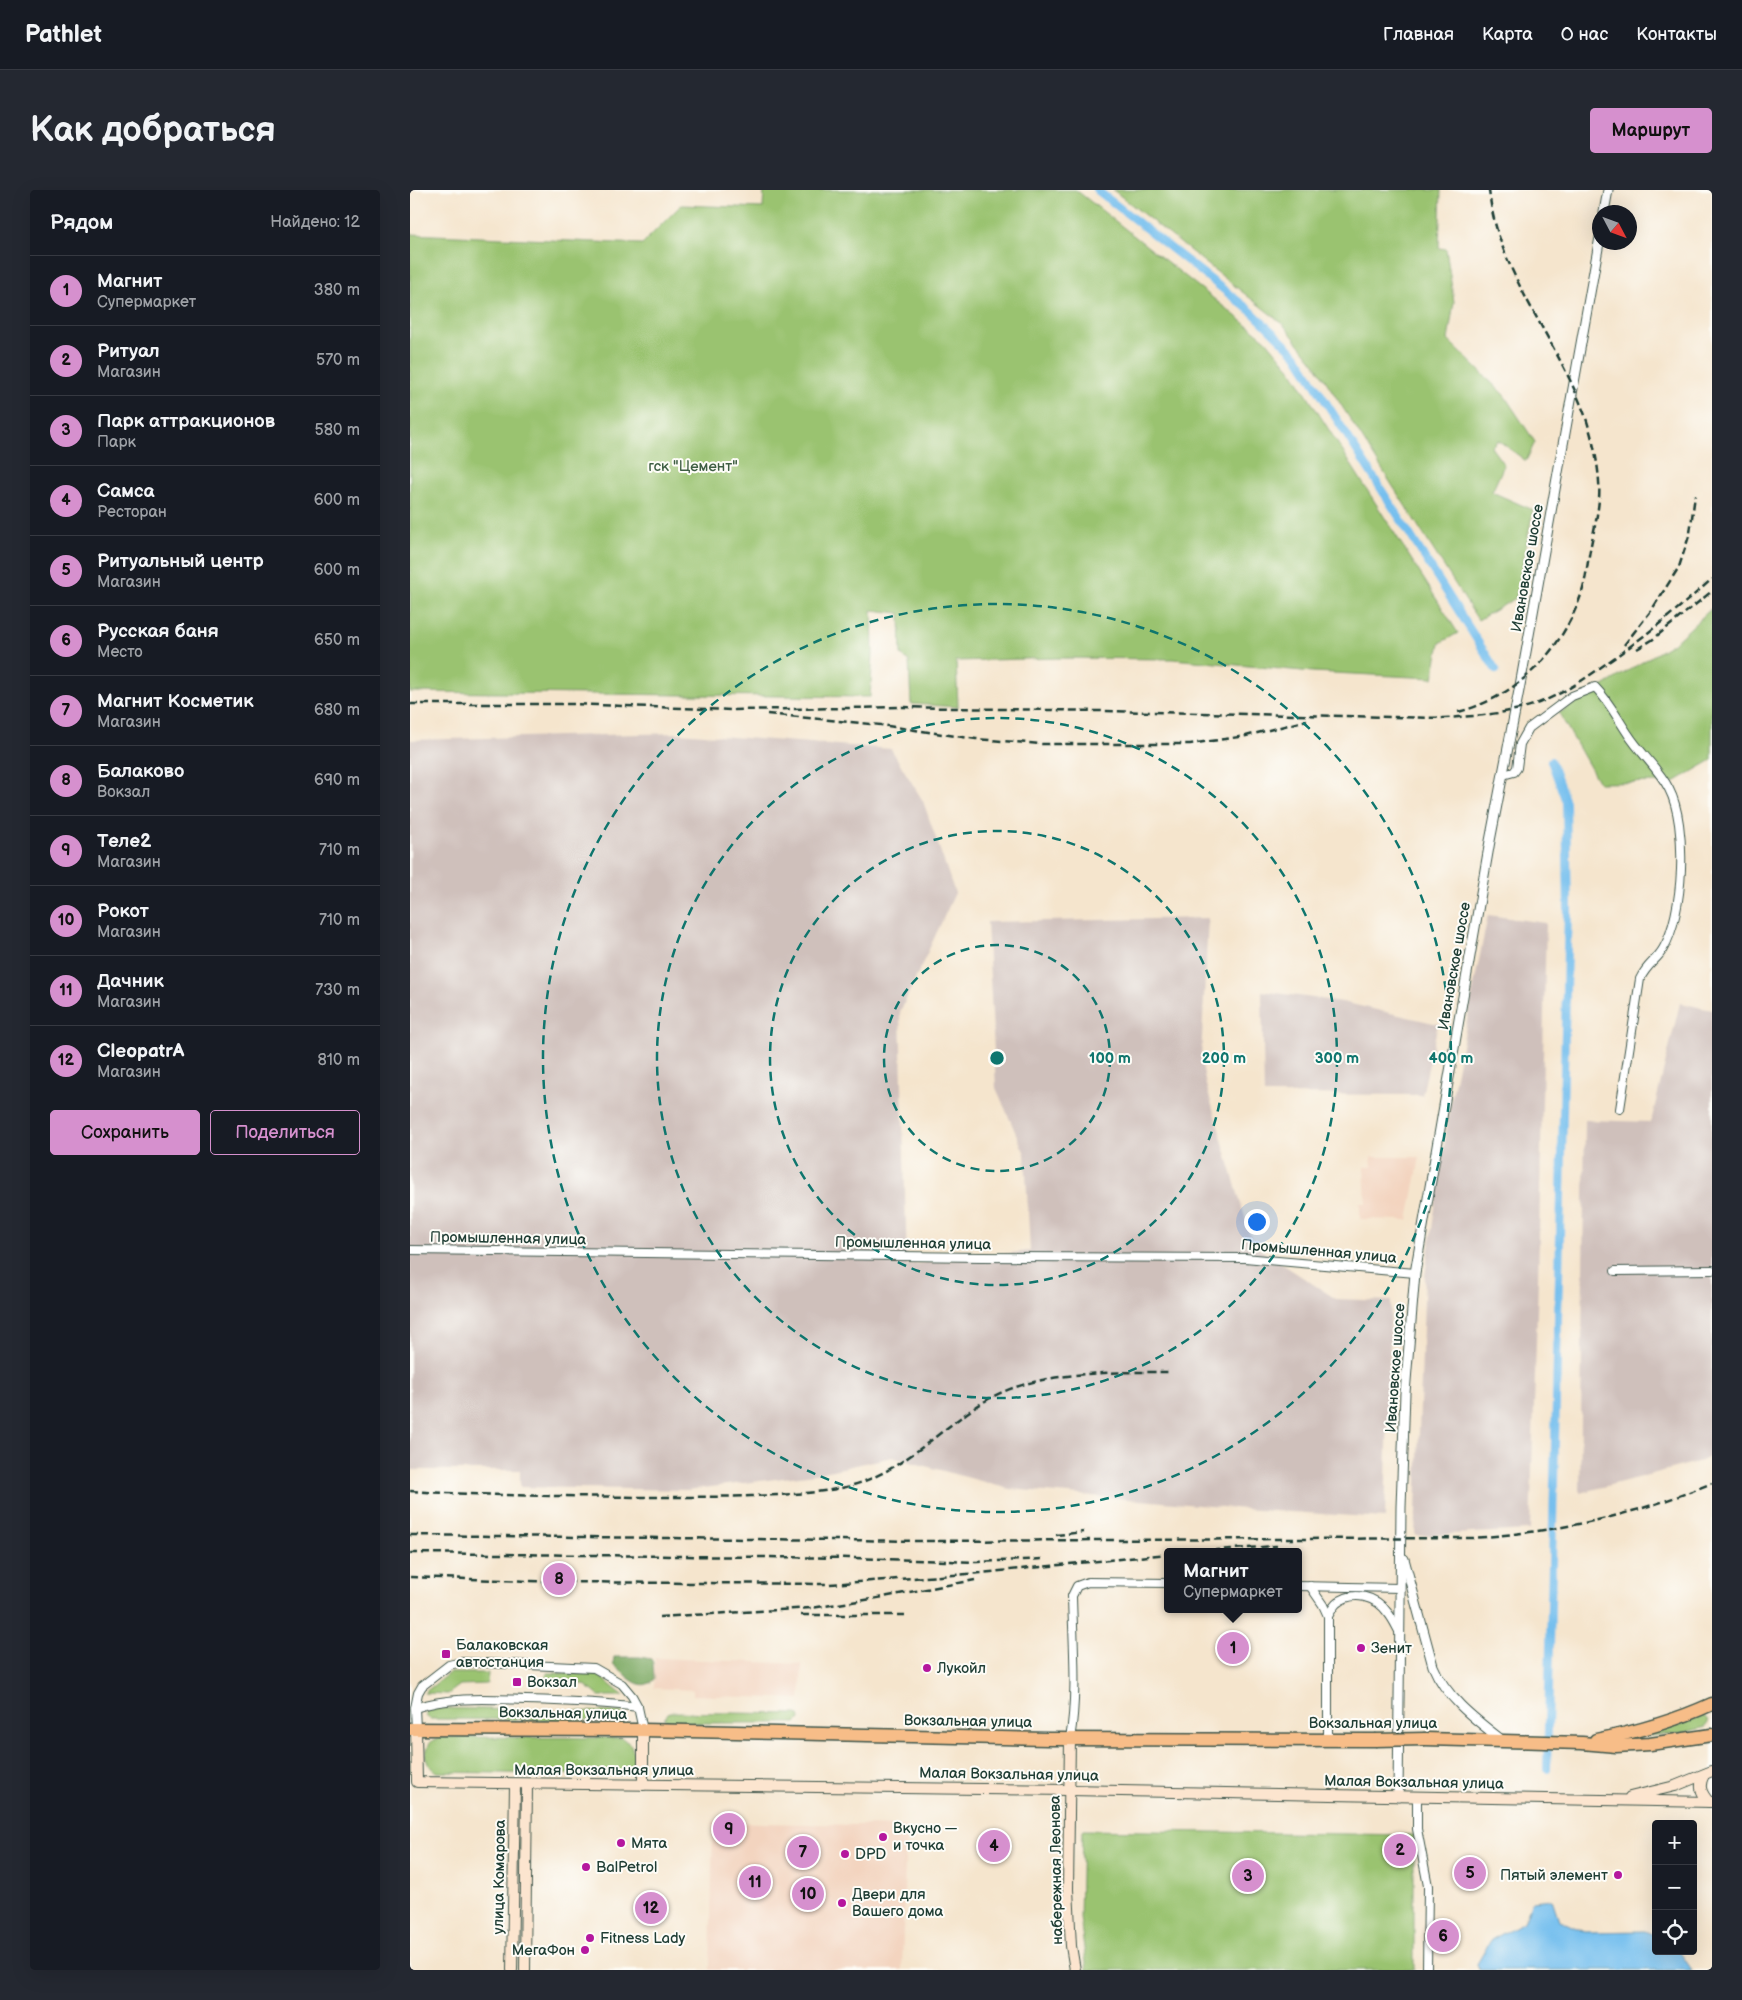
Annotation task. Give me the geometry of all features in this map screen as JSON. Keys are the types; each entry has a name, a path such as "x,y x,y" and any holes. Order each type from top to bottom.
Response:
{"highway":[{"path":"1582,1742 1633,1732 1709,1708"},
{"name":"Вокзальная улица","path":"413,1729 642,1730 1070,1740 1328,1739 1582,1742"},
{"path":"1582,1742 1616,1746 1650,1744 1711,1734"}],"main road":[{"path":"413,1729 413,1782"},
{"path":"642,1730 643,1785"},
{"name":"набережная Леонова","path":"1070,1740 1069,1912 1075,1970"},
{"path":"1607,1801 1652,1792 1708,1773"},
{"path":"1708,1773 1701,1782 1701,1789 1710,1802"},
{"name":"Малая Вокзальная улица","path":"413,1782 515,1785 1069,1790 1607,1801"},
{"name":"улица Комарова","path":"512,1970 515,1785"},
{"path":"525,1970 527,1785"},
{"path":"1607,1801 1710,1802"}],"street":[{"path":"1605,205 1608,190"},
{"name":"Ивановское шоссе","path":"1398,1797 1400,1588 1405,1393 1415,1274 1490,841 1533,617 1598,250"},
{"path":"1503,775 1514,772 1517,768 1520,744 1529,728 1572,696 1595,687 1605,696 1629,735 1670,790 1682,831 1678,908 1663,950 1645,968 1640,979 1620,1109"},
{"name":"Промышленная улица","path":"410,1250 981,1257 1245,1258 1415,1274"},
{"path":"1614,1271 1712,1270"},
{"path":"1402,1550 1433,1666 1438,1678 1465,1710 1503,1741"},
{"path":"1070,1740 1073,1724 1074,1688 1072,1596 1077,1586 1088,1582 1164,1583"},
{"path":"1302,1586 1400,1588"},
{"path":"1310,1586 1328,1616 1328,1739"},
{"path":"1328,1616 1336,1604 1349,1596 1362,1595 1377,1602 1388,1612 1400,1633"},
{"path":"413,1729 418,1693 422,1686 449,1665 461,1662 594,1668 622,1684 632,1696 638,1707 642,1730"},
{"path":"415,1708 431,1702 484,1700 600,1702 638,1707"},
{"path":"1417,1797 1417,1829 1428,1886 1427,1970"}],"shaded area":[{"path":"678,733 891,749 923,801 955,893 900,1012 907,1265 1030,1251 1025,1154 996,1088 987,922 1208,918 1201,1058 1206,1085 1253,1245 1336,1299 1391,1301 1385,1518 1257,1510 1010,1489 892,1457 815,1474 687,1490 520,1487 520,1470 410,1470 410,740"},
{"path":"1488,915 1546,923 1530,1530 1415,1536 1425,1276 1450,1106"},
{"path":"1262,991 1342,1002 1438,1024 1422,1095 1264,1094"},
{"path":"1680,1003 1712,1010 1712,1455 1701,1461 1580,1493 1585,1120 1651,1122"},
{"path":"1371,1157 1420,1157 1408,1220 1360,1219 1360,1203 1366,1203 1364,1167 1372,1167"},
{"path":"655,1658 802,1664 800,1699 693,1695 693,1690 654,1688"},
{"path":"713,1822 906,1826 902,1970 710,1970"}],"green space":[{"name":"гск \"Цемент\"","path":"764,190 1076,190 1266,340 1291,370 1458,633 1440,643 1433,678 1313,672 1173,659 1058,658 956,661 958,707 911,704 909,661 901,655 900,613 872,610 873,654 870,697 410,692 410,234 642,244 681,205 763,208"},
{"path":"1113,190 1441,190 1439,248 1446,249 1454,302 1448,340 1504,395 1535,442 1526,461 1498,440 1491,447 1504,465 1492,492 1533,510 1516,598 1478,620 1315,364 1283,324"},
{"path":"1712,608 1712,760 1674,782 1599,783 1559,713 1675,642"},
{"path":"614,1657 651,1659 654,1679 644,1685 638,1684 613,1664"},
{"path":"449,1673 488,1673 487,1684 460,1685 448,1694 424,1693"},
{"path":"547,1673 597,1674 624,1696 599,1696 584,1684 546,1684"},
{"path":"430,1708 621,1712 623,1715 619,1720 430,1719 426,1716 426,1712"},
{"path":"669,1712 796,1714 799,1715 800,1719 796,1723 668,1723 664,1718"},
{"path":"1704,1716 1708,1719 1709,1723 1706,1727 1682,1733 1647,1736"},
{"path":"440,1737 622,1738 631,1745 635,1756 631,1768 620,1775 437,1772 428,1764 425,1755 430,1742"},
{"path":"1082,1830 1414,1835 1414,1970 1087,1970 1080,1918"}],"water":[{"path":"1552,1899 1559,1920 1585,1932 1645,1931 1652,1934 1652,1955 1682,1955 1692,1970 1479,1970 1477,1964 1491,1940 1524,1922 1532,1901"}],"waterway":[{"path":"1097,190 1252,312 1296,355 1496,670"},
{"path":"1547,1769 1568,909 1566,802 1551,761"}],"railway":[{"path":"1458,712 1479,705 1518,683 1549,653 1562,635 1583,590 1599,499 1597,464 1584,413 1556,352 1514,274 1494,219 1489,190"},
{"path":"1624,645 1651,611 1679,567 1690,533 1695,495"},
{"path":"410,704 571,704 733,710 903,707 1444,718 1481,715 1506,712 1530,706 1574,685 1646,635 1712,579"},
{"path":"1637,649 1652,640 1712,591"},
{"path":"767,714 881,725 976,739 1042,744 1190,744 1246,736 1307,720"},
{"path":"410,1491 468,1494 644,1497 810,1493 846,1487 885,1472 903,1461 969,1411 1006,1390 1028,1383 1075,1375 1169,1372"},
{"path":"410,1535 924,1541 1473,1538 1536,1531 1595,1521 1652,1505 1712,1483"},
{"path":"1056,1535 1084,1532"},
{"path":"1247,1548 1277,1546"},
{"path":"410,1553 854,1558 977,1562 1044,1559"},
{"path":"410,1577 559,1582 830,1584 981,1573 1164,1554"},
{"path":"659,1617 811,1608 975,1580"},
{"path":"801,1615 909,1615"}],"place":[{"name":"Балаково","path":"559,1579"},
{"name":"Магнит","path":"1233,1648"},
{"name":"Зенит","path":"1361,1648"},
{"name":"Балаковская автостанция","path":"446,1654"},
{"name":"Лукойл","path":"927,1668"},
{"name":"Вокзал","path":"517,1682"},
{"name":"Теле2","path":"729,1829"},
{"name":"Вкусно — и точка","path":"883,1837"},
{"name":"Мята","path":"621,1843"},
{"name":"Самса","path":"994,1846"},
{"name":"Ритуал","path":"1400,1850"},
{"name":"Магнит Косметик","path":"803,1852"},
{"name":"DPD","path":"845,1854"},
{"name":"BalPetrol","path":"586,1867"},
{"name":"Ритуальный центр","path":"1470,1873"},
{"name":"Пятый элемент","path":"1618,1875"},
{"name":"Парк аттракционов","path":"1248,1876"},
{"name":"Дачник","path":"755,1882"},
{"name":"Рокот","path":"808,1894"},
{"name":"Двери для Вашего дома","path":"842,1903"},
{"name":"CleopatrA","path":"651,1908"},
{"name":"Русская баня","path":"1443,1936"},
{"name":"Fitness Lady","path":"590,1938"},
{"name":"МегаФон","path":"585,1950"}]}
